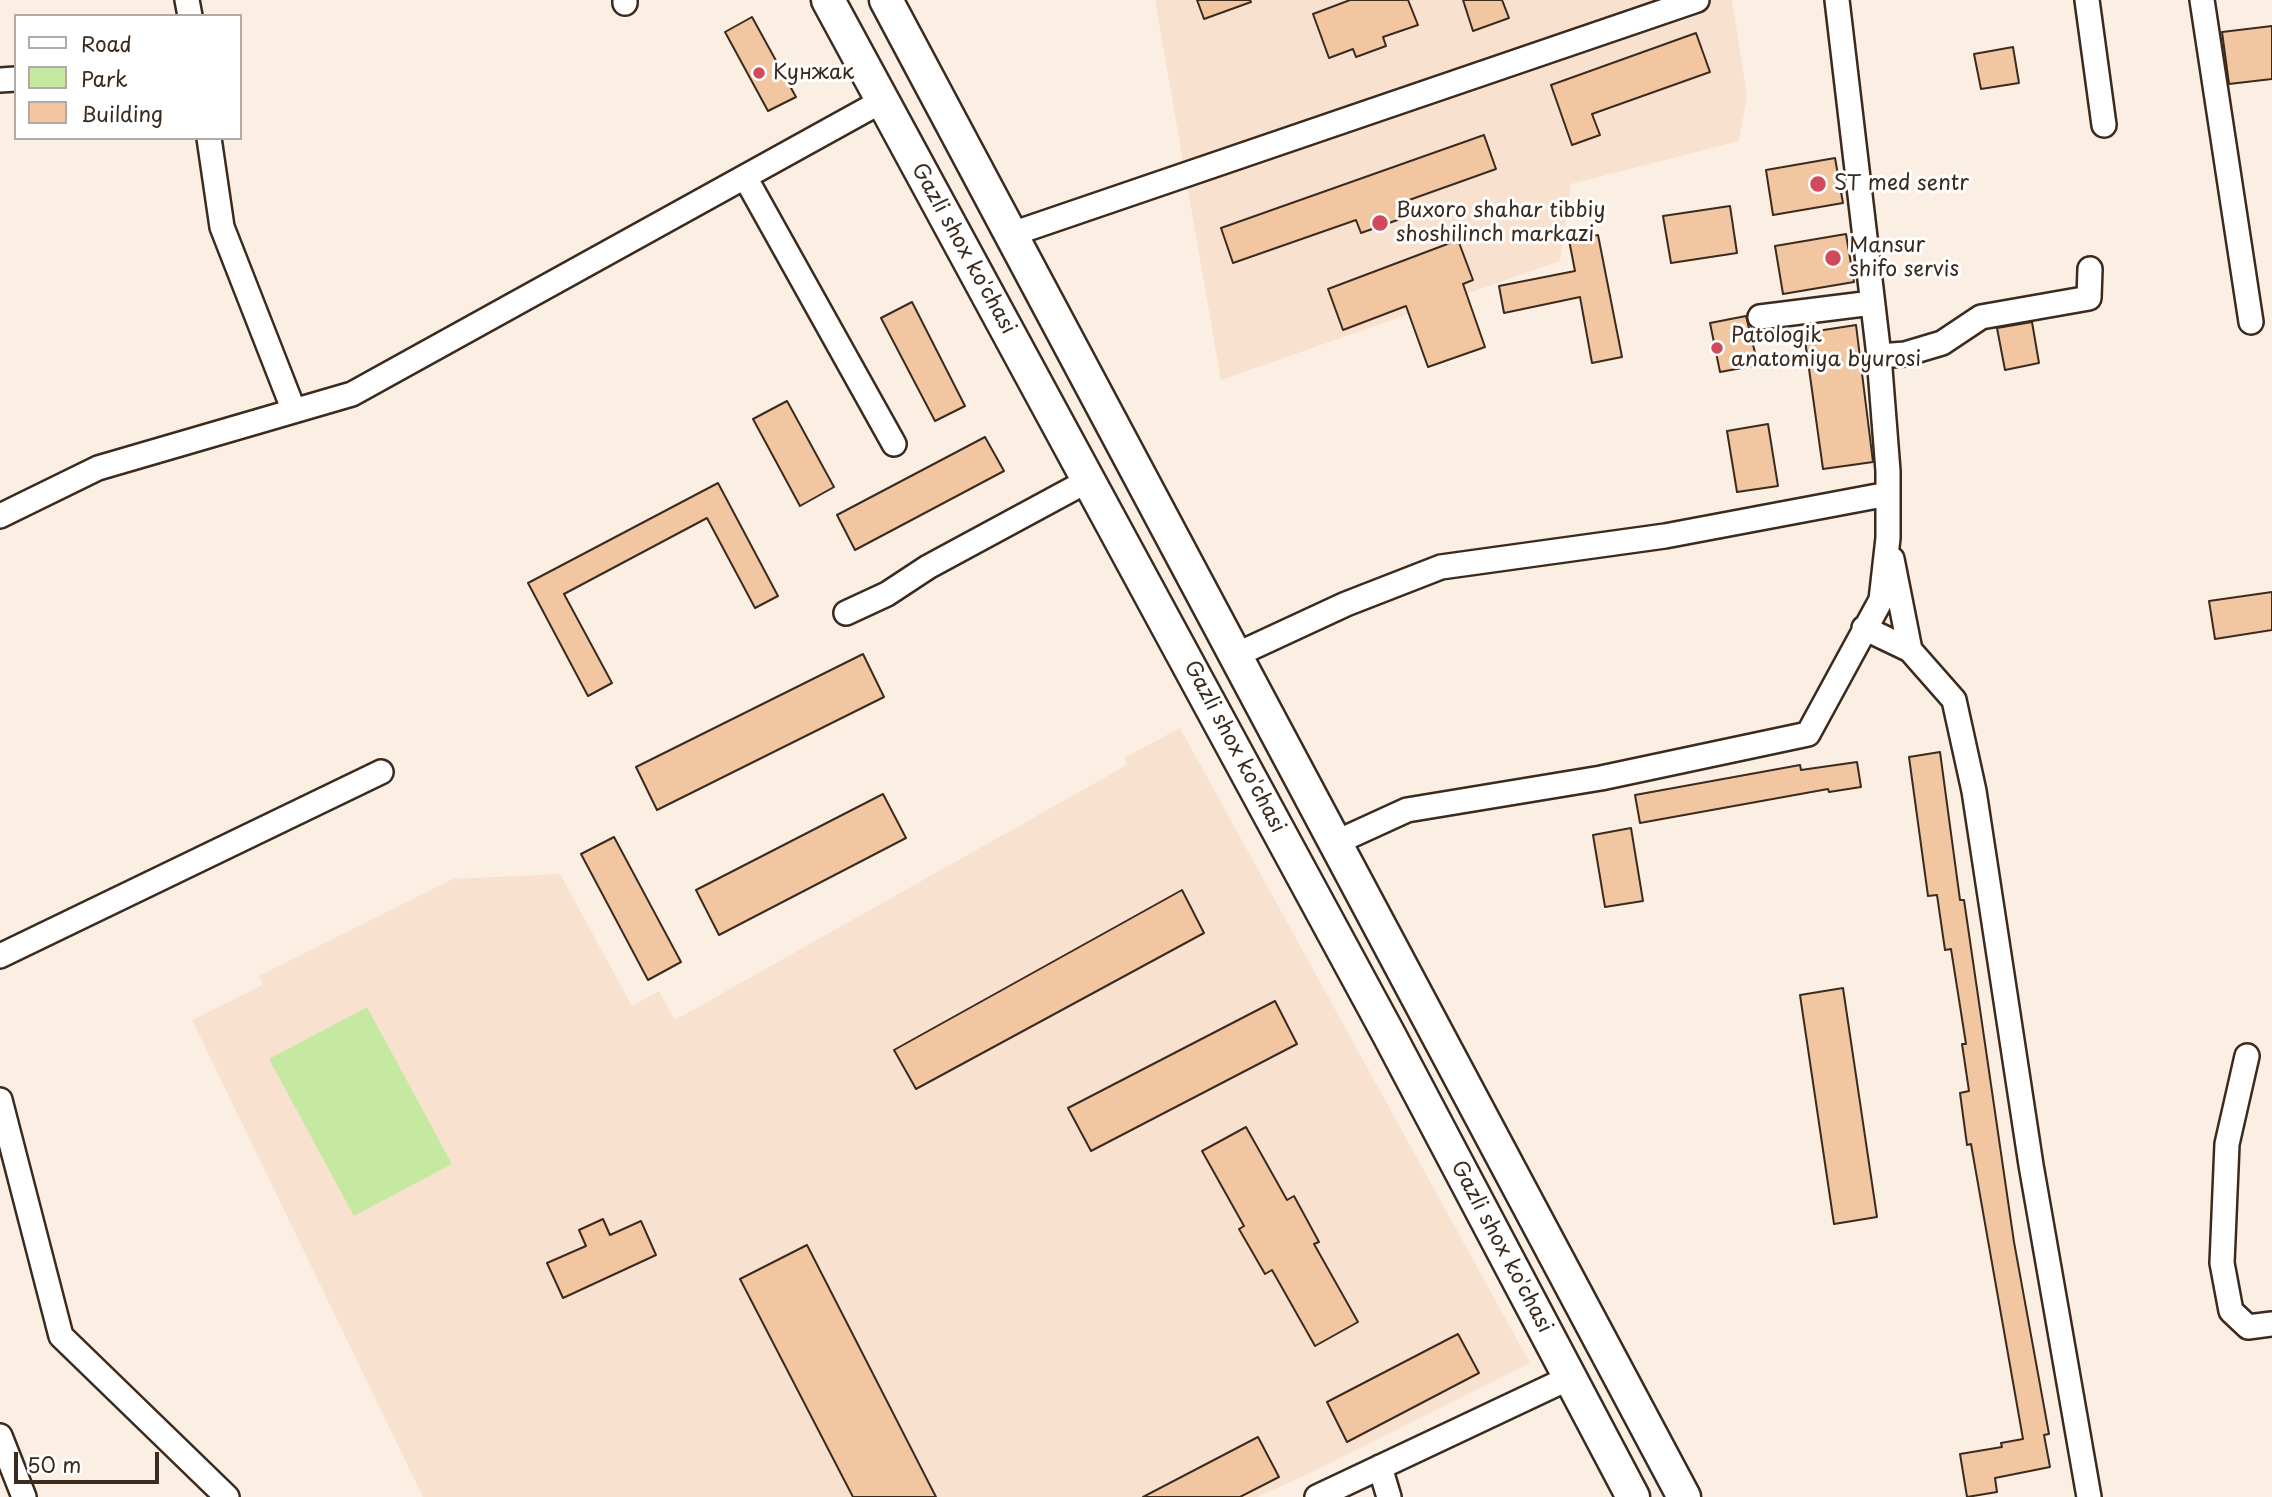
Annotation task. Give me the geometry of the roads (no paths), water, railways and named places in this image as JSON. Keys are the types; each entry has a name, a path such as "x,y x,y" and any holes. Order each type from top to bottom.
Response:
{"highway":[{"name":"Gazli shox ko'chasi","path":"828,0 1388,1033 1633,1497"},
{"path":"886,0 1684,1497"}],"street":[{"path":"1012,234 1696,0"},
{"path":"1336,842 1407,810 1601,778 1808,734 1881,600 1888,538 1888,494 1879,356 1837,0"},
{"path":"2087,0 2104,125"},
{"path":"2202,0 2251,321"},
{"path":"0,516 98,468 352,394 882,101"},
{"path":"209,140 222,227 294,411"},
{"path":"745,177 894,444"},
{"path":"1879,356 1905,354 1942,343 1981,317 2089,298 2090,269"},
{"path":"1760,317 1872,303"},
{"path":"846,613 887,594 928,567 1088,480"},
{"path":"1236,655 1346,604 1441,567 1665,536 1888,494"},
{"path":"1888,538 1910,650"},
{"path":"1864,628 1910,650 1954,700 1973,791 2031,1165 2089,1497"},
{"path":"0,956 381,772"},
{"path":"2247,1056 2227,1144 2222,1264 2231,1311 2248,1327 2272,1324"},
{"path":"0,1100 61,1336 227,1497"},
{"path":"1317,1497 1569,1378"},
{"path":"0,1436 24,1497"},
{"path":"1380,1467 1389,1497"}],"place":[{"name":"Кунжак","path":"759,73"},
{"name":"ST med sentr","path":"1818,184"},
{"name":"Buxoro shahar tibbiy shoshilinch markazi","path":"1380,223"},
{"name":"Mansur shifo servis","path":"1833,258"},
{"name":"Patologik anatomiya byurosi","path":"1717,348"}]}
